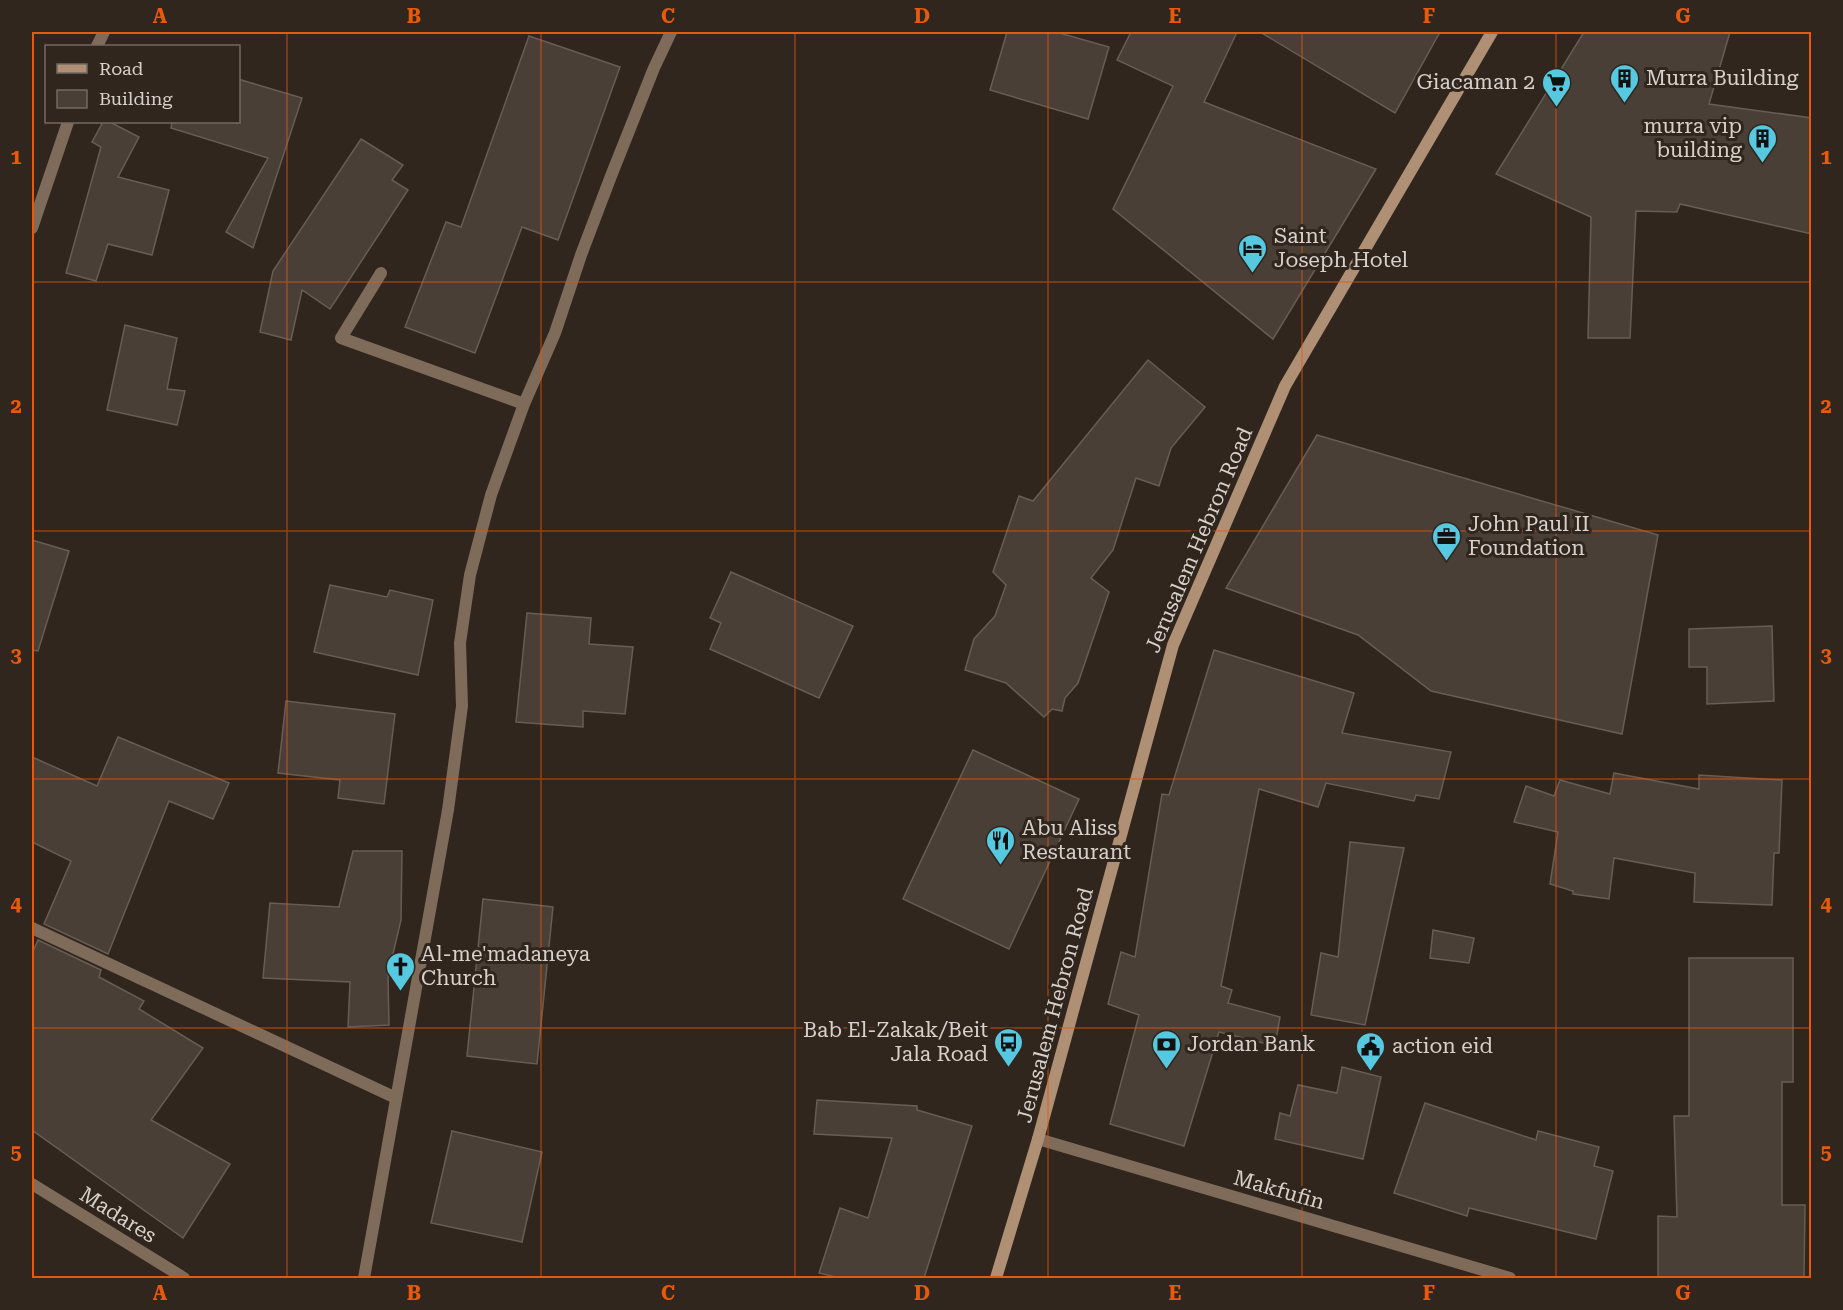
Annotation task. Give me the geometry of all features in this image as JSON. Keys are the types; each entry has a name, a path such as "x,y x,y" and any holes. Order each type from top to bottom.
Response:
{"main road":[{"name":"Jerusalem Hebron Road","path":"996,1278 1038,1139 1173,645 1285,386 1492,32"}],"street":[{"path":"364,1278 448,810 462,706 460,643 470,575 491,495 524,404 555,333 610,176 671,32"},
{"path":"32,228 68,123"},
{"path":"381,273 341,338 524,404"},
{"path":"32,928 396,1098"},
{"name":"Makfufin","path":"1038,1139 1510,1278"},
{"name":"Madares","path":"32,1184 184,1278"}],"building":[{"path":"1007,32 1056,32 1109,47 1088,119 990,90"},
{"name":"Saint Joseph Hotel","path":"1131,32 1237,32 1204,102 1376,169 1273,339 1113,209 1173,86 1117,60"},
{"path":"1260,32 1440,32 1395,113"},
{"name":"Murra Building","path":"1584,32 1730,32 1709,104 1812,118 1812,234 1680,204 1677,212 1636,211 1630,338 1588,338 1591,217 1496,174"},
{"path":"529,36 620,67 558,240 522,227 475,353 405,327 446,222 461,227"},
{"path":"240,80 302,98 253,248 226,232 268,158 171,128 172,123 240,123"},
{"path":"102,123 112,123 139,137 118,177 169,190 152,255 108,244 96,281 66,273 101,147 92,142"},
{"path":"361,139 403,165 392,180 408,190 330,309 302,290 291,340 260,332 273,271"},
{"path":"125,325 177,338 167,389 185,391 177,425 107,410"},
{"path":"1148,360 1205,407 1171,448 1159,486 1136,478 1113,550 1091,578 1109,592 1078,683 1065,698 1062,711 1052,709 1044,717 1006,683 965,670 974,639 995,616 1006,585 993,572 1019,496 1033,501"},
{"name":"John Paul II Foundation","path":"1317,435 1658,535 1622,734 1431,691 1358,635 1226,588"},
{"path":"32,540 69,551 38,651 32,650"},
{"path":"731,572 853,626 819,698 710,649 721,623 710,618"},
{"path":"330,585 387,597 390,590 433,600 418,675 314,652"},
{"path":"527,613 591,618 589,644 633,647 625,714 583,711 583,727 516,722"},
{"path":"1772,626 1774,701 1707,704 1707,667 1689,667 1689,629"},
{"path":"1214,650 1354,693 1342,733 1451,752 1439,799 1416,795 1414,801 1326,783 1318,807 1259,789 1221,986 1232,990 1228,1003 1280,1017 1275,1046 1219,1032 1184,1146 1110,1124 1139,1015 1108,1004 1121,952 1135,957 1162,794 1169,795"},
{"path":"286,701 395,714 384,804 338,798 340,780 278,773"},
{"path":"118,737 229,783 213,819 169,801 108,954 44,924 71,861 32,842 32,757 97,786"},
{"path":"973,750 1079,799 1009,949 903,899"},
{"path":"1614,773 1699,789 1699,775 1782,780 1779,853 1774,853 1772,905 1694,902 1695,873 1614,858 1609,899 1573,894 1573,891 1550,884 1558,832 1514,822 1526,786 1554,796 1560,780 1610,794"},
{"path":"1350,842 1404,848 1365,1025 1311,1015 1321,953 1338,957"},
{"path":"353,851 402,851 401,920 388,975 389,1025 348,1027 350,982 263,978 270,903 339,907"},
{"path":"483,899 553,907 537,1064 467,1056"},
{"path":"1433,930 1474,938 1469,963 1430,958"},
{"path":"38,940 101,970 99,977 144,1001 139,1009 203,1048 151,1120 230,1164 183,1238 32,1130 32,954"},
{"path":"1689,958 1793,958 1793,1082 1782,1082 1782,1205 1805,1205 1804,1278 1658,1278 1658,1216 1677,1217 1674,1116 1689,1116"},
{"path":"1342,1067 1381,1077 1363,1159 1275,1139 1280,1113 1290,1116 1298,1085 1337,1093"},
{"path":"817,1100 917,1106 917,1110 972,1126 924,1278 840,1278 819,1273 840,1208 868,1218 892,1138 814,1134"},
{"path":"1425,1103 1536,1140 1538,1131 1599,1147 1594,1166 1613,1171 1596,1239 1469,1208 1467,1216 1394,1193"},
{"path":"452,1131 542,1152 522,1242 431,1223"}],"place":[{"name":"Murra Building","path":"1625,104"},
{"name":"Giacaman 2","path":"1556,108"},
{"name":"murra vip building","path":"1763,164"},
{"name":"Saint Joseph Hotel","path":"1253,274"},
{"name":"John Paul II Foundation","path":"1447,562"},
{"name":"Abu Aliss Restaurant","path":"1001,866"},
{"name":"Al-me'madaneya Church","path":"400,992"},
{"name":"Bab El-Zakak/Beit Jala Road","path":"1009,1068"},
{"name":"Jordan Bank","path":"1166,1070"},
{"name":"action eid","path":"1371,1072"}]}
